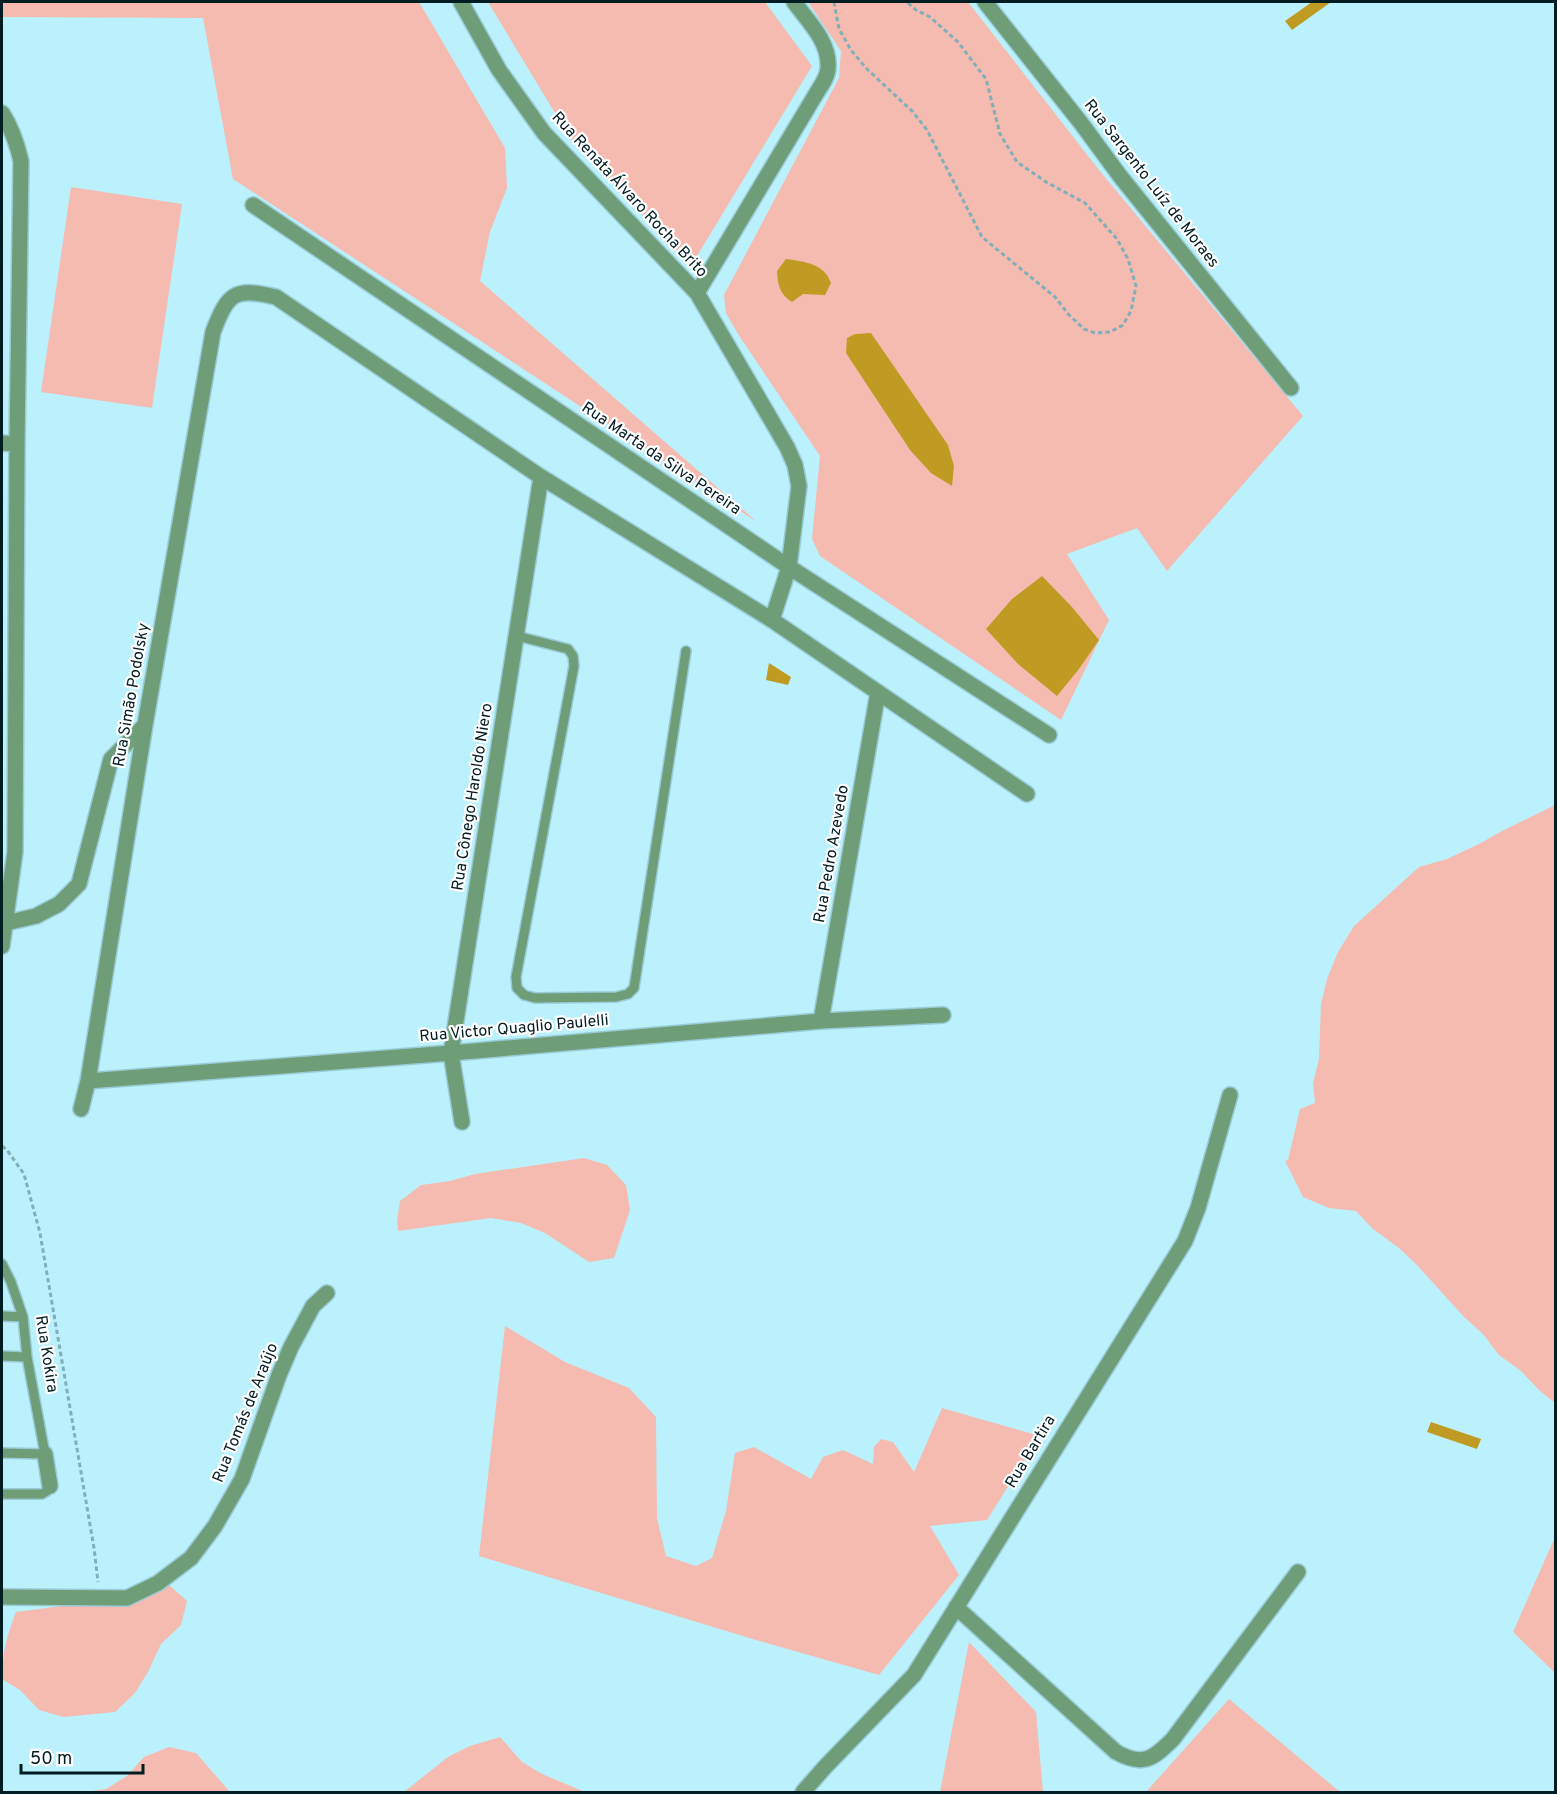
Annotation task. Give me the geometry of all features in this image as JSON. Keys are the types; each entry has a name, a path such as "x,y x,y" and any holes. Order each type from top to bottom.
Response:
{"street":[{"name":"Rua Renata Álvaro Rocha Brito","path":"461,2 499,70 544,134 697,293 787,447 795,465 799,486 789,567 772,620"},
{"path":"697,293 816,94 828,69 821,38 794,2"},
{"name":"Rua Sargento Luíz de Moraes","path":"985,2 1120,176 1291,388"},
{"path":"2,113 16,142 21,161 9,443 15,852 2,946"},
{"name":"Rua Marta da Silva Pereira","path":"254,206 789,567 1049,735"},
{"name":"Rua Simão Podolsky","path":"81,1109 88,1081 145,725 213,332 224,305 237,295 252,292 276,297 541,477"},
{"path":"541,477 772,620 1027,794"},
{"name":"Rua Cônego Haroldo Niero","path":"462,1122 451,1053 541,477"},
{"name":"Rua Pedro Azevedo","path":"821,1021 878,692"},
{"path":"6,923 36,916 59,904 79,884 111,759 145,725"},
{"name":"Rua Victor Quaglio Paulelli","path":"88,1081 821,1021 943,1015"},
{"name":"Rua Bartira","path":"803,1792 914,1675 1185,1240 1198,1208 1230,1095"},
{"name":"Rua Tomás de Araújo","path":"2,1597 127,1598 158,1583 191,1558 215,1526 242,1479 291,1347 313,1306 327,1293"},
{"name":"Rua Kokira","path":"45,1454 50,1486"},
{"path":"956,1606 1116,1752 1129,1760 1143,1760 1156,1755 1173,1739 1298,1572"}],"lane":[{"path":"517,636 568,649 573,656 574,666 516,977 517,988 524,995 535,998 616,997 628,994 634,988 686,651"},
{"name":"Rua Kokira","path":"2,1264 23,1317 27,1357 45,1454"},
{"path":"2,1316 23,1317"},
{"path":"2,1356 27,1357"},
{"path":"2,1453 45,1454"},
{"name":"Rua Kokira","path":"2,1494 42,1494 50,1486"}],"path":[{"path":"834,2 839,29 851,50 867,69 913,112 927,130 982,237 1055,297 1084,329 1095,333 1110,332 1123,325 1131,311 1136,286 1128,259 1117,238 1085,203 1046,182 1017,162 1000,134 986,80 958,42 930,17 907,2"},
{"path":"2,1146 24,1174 40,1233 94,1548 99,1599"}],"shaded area":[{"path":"2,2 419,2 505,148 507,188 490,232 480,281 757,522 233,179 203,18 2,17"},
{"path":"488,2 765,2 812,66 691,266 570,138"},
{"path":"808,2 968,2 1099,170 1303,416 1167,571 1137,528 1067,554 1109,620 1061,720 820,556 812,539 820,456 726,313 724,295 839,78 841,51"},
{"path":"1312,2 1331,2 1292,30 1285,21"},
{"path":"71,187 182,204 152,408 41,392"},
{"path":"786,259 813,265 824,271 831,283 825,295 803,294 792,302 788,299 780,289 777,271"},
{"path":"871,333 948,445 954,466 952,486 931,473 910,450 846,353 847,338 855,334"},
{"path":"1042,576 1099,640 1057,696 1018,664 986,629 1012,599"},
{"path":"769,663 791,677 788,685 766,680"},
{"path":"1555,805 1555,1403 1521,1371 1499,1355 1483,1334 1464,1317 1417,1265 1373,1229 1356,1211 1329,1208 1303,1197 1285,1161 1288,1160 1300,1109 1315,1103 1313,1084 1319,1058 1321,1004 1327,979 1338,952 1354,926 1419,867 1447,859"},
{"path":"584,1158 607,1165 626,1185 630,1210 614,1258 589,1262 545,1233 521,1223 491,1218 398,1231 400,1201 421,1185 450,1181 475,1174"},
{"path":"505,1326 565,1362 629,1388 656,1417 657,1518 666,1556 696,1566 712,1558 726,1511 735,1453 754,1447 811,1479 823,1457 843,1450 873,1464 874,1447 881,1439 893,1442 914,1472 942,1408 1040,1436 987,1520 930,1526 959,1575 879,1675 479,1556"},
{"path":"1431,1422 1481,1439 1477,1449 1427,1432"},
{"path":"1555,1537 1555,1673 1513,1632"},
{"path":"168,1584 187,1601 181,1625 161,1644 135,1693 115,1712 63,1717 39,1710 20,1690 2,1679 6,1645 16,1612 70,1605"},
{"path":"969,1642 1036,1712 1043,1792 940,1792"},
{"path":"1229,1699 1340,1792 1146,1792"},
{"path":"500,1737 522,1762 542,1774 585,1792 404,1792 448,1757 470,1746"},
{"path":"169,1747 196,1753 230,1792 84,1792 106,1789 127,1776 144,1757"}]}
